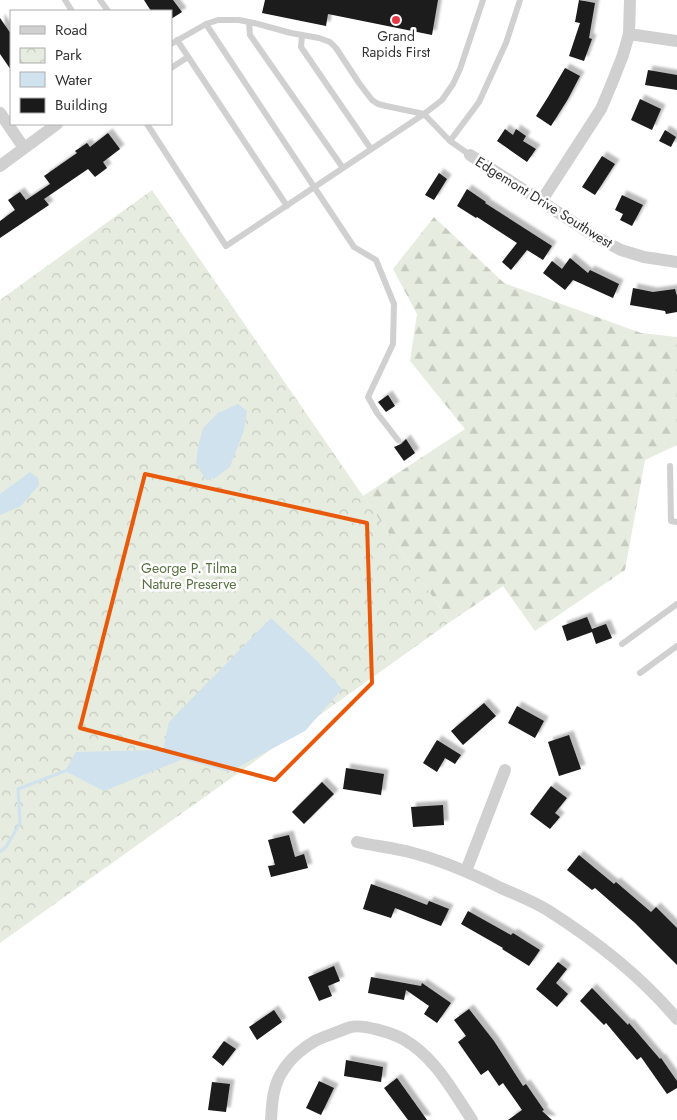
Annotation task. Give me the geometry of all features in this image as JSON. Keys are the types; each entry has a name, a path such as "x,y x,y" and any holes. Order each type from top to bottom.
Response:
{"street":[{"path":"542,200 601,108 621,62 628,34 630,0"},
{"path":"628,34 677,41"},
{"path":"0,112 24,148"},
{"path":"0,166 56,125"},
{"name":"Edgemont Drive Southwest","path":"470,155 621,250 644,257 677,262"},
{"path":"466,871 505,770"},
{"path":"357,842 412,853 466,871 548,910 596,943 632,972 677,1018"},
{"path":"271,1120 271,1104 275,1087 284,1068 316,1040 352,1026 389,1033 414,1046 438,1069 472,1120"}],"lane":[{"path":"148,125 226,246 424,114 442,100 460,69 483,0"},
{"path":"450,141 479,102 506,43 520,0"},
{"path":"286,206 188,57 174,42 206,24 218,20 239,20 330,42 372,100 378,104 424,114 450,141 470,155"},
{"path":"249,22 250,35 343,168"},
{"path":"206,24 354,247 376,260 394,304 393,344 368,397 377,413 398,440"},
{"path":"302,35 301,47 371,149"},
{"path":"172,67 188,57"},
{"path":"670,466 671,521 677,522"},
{"path":"622,644 677,604"},
{"path":"640,673 677,646"}],"highlighted area":[{"path":"145,474 367,523 372,683 275,780 80,728"}],"green space":[{"name":"George P. Tilma Nature Preserve","path":"152,190 450,622 0,943 0,300"},
{"path":"434,217 504,283 641,333 677,337 677,445 645,460 625,570 535,631 503,586 450,622 363,496 465,429 410,361 417,314 393,269"}],"water":[{"path":"238,404 247,411 244,430 230,467 215,478 206,480 196,464 203,428 218,413"},
{"path":"30,472 38,478 39,485 21,506 0,515 0,494"},
{"path":"271,618 317,661 342,689 305,731 229,772 183,759 104,791 65,771 76,752 163,750 169,722"}],"building":[{"path":"144,0 173,0 182,12 172,18 172,10 150,10"},
{"name":"Grand Rapids First","path":"265,0 438,0 432,35 328,14 326,26 262,13"},
{"path":"579,0 595,3 589,38 592,39 584,61 569,56 580,23 575,22"},
{"path":"0,18 10,33 10,69 0,54"},
{"path":"565,68 580,76 551,126 536,116"},
{"path":"648,70 677,75 677,90 645,85"},
{"path":"640,99 661,109 652,130 631,120"},
{"path":"505,129 513,135 516,129 526,136 523,141 536,149 527,162 497,141"},
{"path":"665,130 676,137 671,147 659,141"},
{"path":"108,133 120,149 103,162 107,168 95,177 88,169 44,199 49,205 0,238 0,221 15,210 8,200 20,192 26,200 50,184 44,176 77,153 75,151 87,143 90,147"},
{"path":"602,156 615,164 595,195 582,187"},
{"path":"439,173 447,179 434,200 425,195"},
{"path":"467,189 485,203 552,246 543,260 527,250 511,270 502,262 517,243 457,206"},
{"path":"622,195 643,205 632,226 620,220 623,214 615,210"},
{"path":"570,258 588,273 590,270 619,284 613,298 573,280 565,290 543,273 552,261 562,269"},
{"path":"633,288 653,292 675,289 677,312 666,314 665,311 630,305"},
{"path":"388,395 395,406 386,412 378,402"},
{"path":"406,439 415,453 404,461 394,447"},
{"path":"587,617 592,629 606,624 612,638 596,644 592,632 567,641 562,626"},
{"path":"484,703 496,716 463,745 451,731"},
{"path":"517,706 544,721 535,738 508,723"},
{"path":"569,735 581,769 559,776 548,742"},
{"path":"437,740 461,755 455,764 445,758 437,772 423,763"},
{"path":"346,768 384,774 381,795 343,789"},
{"path":"322,782 334,794 304,824 292,812"},
{"path":"551,786 567,798 555,813 560,817 550,829 530,814"},
{"path":"443,805 444,825 413,827 411,807"},
{"path":"289,835 295,857 304,854 308,868 271,877 268,866 275,865 268,840"},
{"path":"579,855 614,884 616,882 651,912 656,907 677,928 677,965 635,923 595,888 592,890 567,870"},
{"path":"371,884 427,905 429,901 449,909 441,926 395,908 391,918 363,909"},
{"path":"468,911 511,935 513,933 540,950 529,966 503,948 461,924"},
{"path":"558,962 567,969 556,983 568,994 557,1007 536,989"},
{"path":"334,966 340,981 328,986 332,996 319,1001 308,977"},
{"path":"371,977 421,986 422,983 451,1003 437,1023 424,1014 429,1006 406,990 404,1000 368,993"},
{"path":"592,988 628,1025 629,1023 661,1058 677,1081 677,1088 667,1094 641,1057 637,1060 606,1023 604,1025 580,1001"},
{"path":"469,1009 494,1041 523,1086 526,1084 544,1110 542,1111 552,1120 508,1120 522,1110 503,1083 499,1086 488,1070 481,1075 458,1042 466,1036 454,1020"},
{"path":"274,1010 282,1022 257,1040 249,1027"},
{"path":"224,1041 236,1049 223,1066 212,1057"},
{"path":"346,1060 383,1067 381,1082 344,1076"},
{"path":"397,1078 427,1120 408,1120 384,1088"},
{"path":"319,1081 334,1088 321,1115 306,1108"},
{"path":"212,1082 230,1084 226,1112 208,1110"}],"waterway":[{"path":"0,852 6,847 20,823 18,789 65,771"}],"place":[{"name":"Grand Rapids First","path":"396,20"}]}
